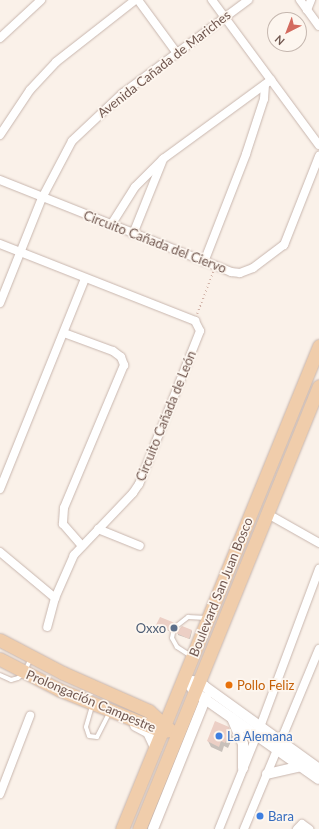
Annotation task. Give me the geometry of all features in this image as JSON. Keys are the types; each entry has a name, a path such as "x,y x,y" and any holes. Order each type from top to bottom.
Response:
{"main road":[{"name":"Boulevard San Juan Bosco","path":"190,662 319,346"},
{"name":"Boulevard San Juan Bosco","path":"122,829 156,747 191,688 319,386"},
{"name":"Prolongación Campestre","path":"0,640 31,658 140,707 155,715 166,728"},
{"name":"Prolongación Campestre","path":"0,659 24,673 93,704 166,728"},
{"path":"140,707 159,707 191,688 192,678 190,662"},
{"name":"Boulevard San Juan Bosco","path":"139,829 183,722 191,688"},
{"path":"112,711 120,718 149,732 156,747"},
{"path":"173,745 166,728 183,722"},
{"path":"150,760 159,756 164,762 164,768"}],"street":[{"path":"0,38 40,0"},
{"path":"0,135 30,90 56,62 137,0 176,52"},
{"path":"212,0 268,82 319,145"},
{"name":"Avenida Cañada de Mariches","path":"0,303 42,198 72,140 97,115 176,52 248,0"},
{"path":"300,0 319,26"},
{"path":"307,10 311,0"},
{"path":"111,226 135,187 163,159 268,82"},
{"path":"204,262 246,154 268,82"},
{"name":"Circuito Cañada del Ciervo","path":"0,180 111,226 204,262 231,272 247,272 284,245 319,156"},
{"path":"133,234 163,159"},
{"path":"0,244 85,279 195,321"},
{"path":"0,489 85,279"},
{"name":"Circuito Cañada de León","path":"47,628 54,598 67,567 82,546 133,493 139,484 198,340 200,331 195,321"},
{"path":"64,333 114,351 121,357 124,364 64,508 63,524 82,546"},
{"path":"266,513 319,543"},
{"path":"98,529 140,546"},
{"path":"0,552 54,598"},
{"path":"218,829 259,731 319,569"},
{"path":"244,829 319,649"},
{"path":"191,688 230,715 259,731"},
{"path":"191,688 259,731 319,779"},
{"path":"153,829 191,688"},
{"path":"230,715 241,736 244,768"},
{"path":"0,794 30,716"},
{"path":"279,746 319,769"},
{"path":"267,774 301,766"},
{"path":"299,827 309,829"}],"lane":[{"path":"190,662 177,647 172,638 174,628 188,617 208,618"},
{"path":"0,675 11,680 18,678 24,673 31,658"},
{"path":"93,704 86,728 89,736 97,737 112,711"}],"path":[{"path":"195,321 215,266"}],"building":[{"path":"160,617 175,623 170,631 156,625"},
{"path":"182,626 192,630 189,639 176,633"},
{"name":"La Alemana","path":"215,721 229,727 230,731 225,743 221,741 219,747 207,741"}],"place":[{"name":"Oxxo","path":"174,628"},
{"name":"Pollo Feliz","path":"229,685"},
{"name":"La Alemana","path":"219,736"},
{"name":"Bara","path":"260,816"}]}
